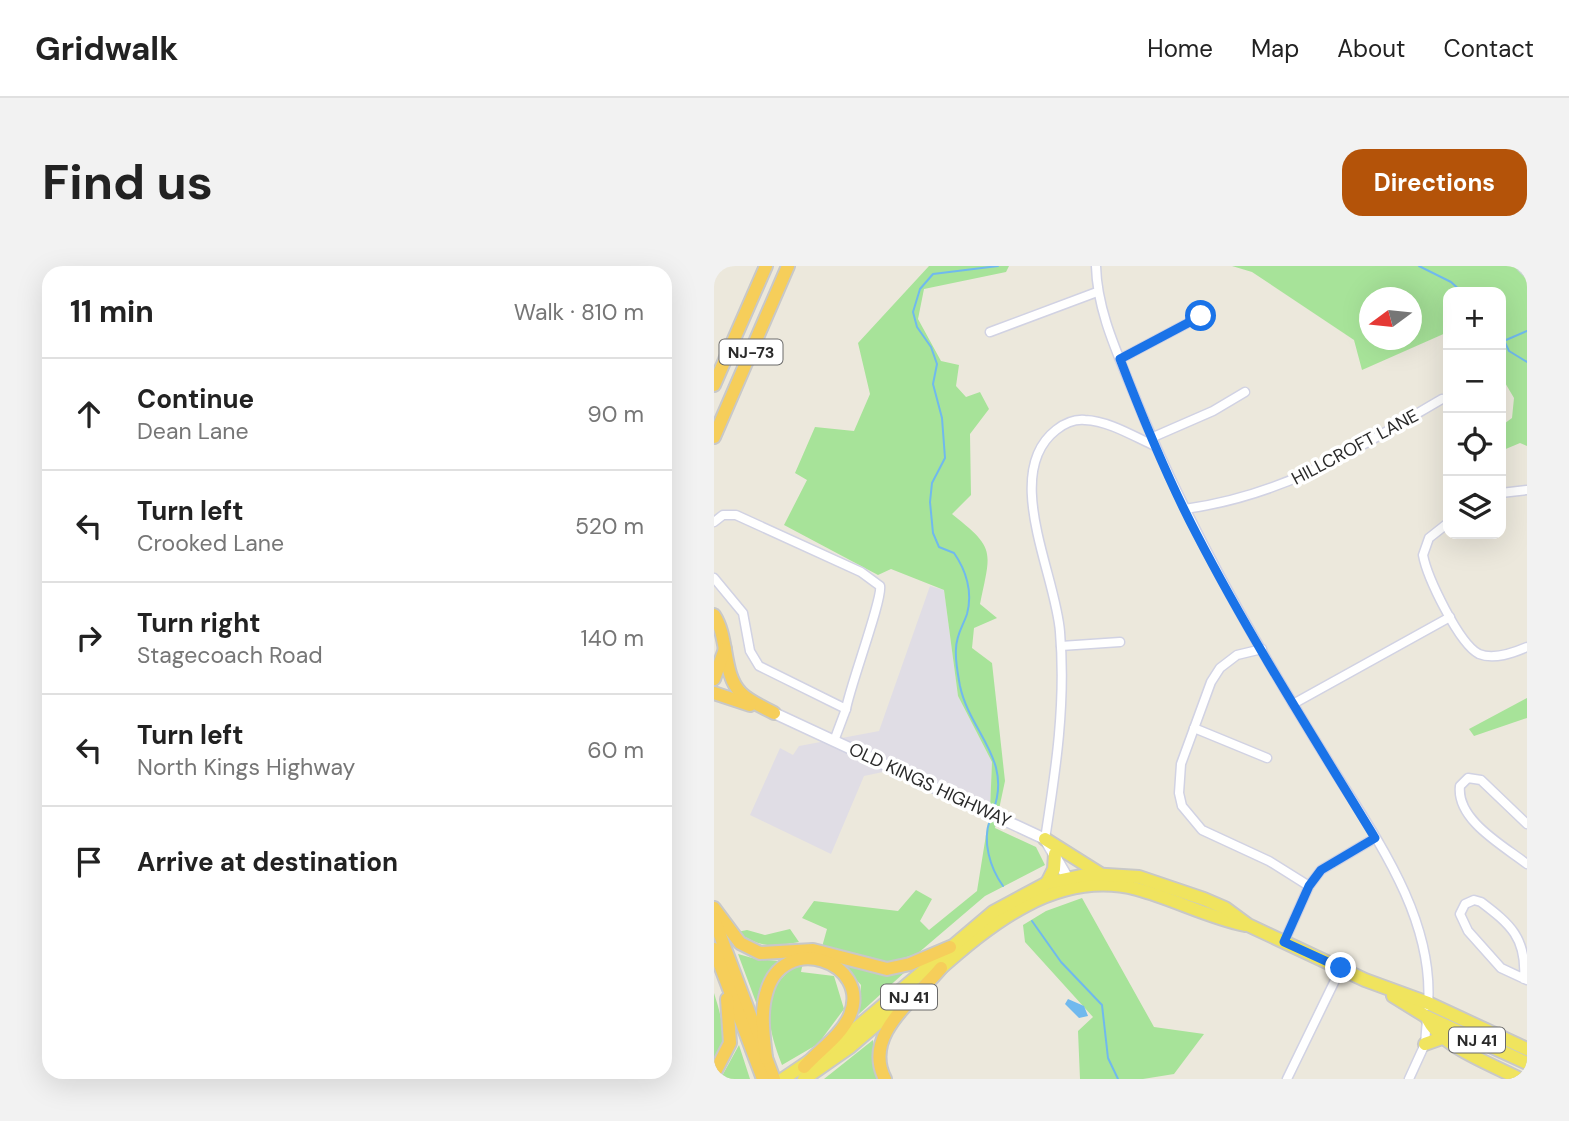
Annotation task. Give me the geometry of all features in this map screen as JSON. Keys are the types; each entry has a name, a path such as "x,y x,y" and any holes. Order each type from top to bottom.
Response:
{"highway":[{"name":"NJ-73","path":"714,385 766,266"},
{"name":"NJ-73","path":"714,437 788,266"},
{"path":"714,615 725,642 737,688 743,695 774,713"},
{"path":"714,631 717,650 714,663"},
{"path":"714,679 722,663 725,642"},
{"path":"714,693 774,713"},
{"path":"714,908 740,943 761,953 819,951 887,969 910,964 950,947"},
{"path":"714,919 774,1079"},
{"path":"714,949 763,1079"},
{"path":"766,1058 763,1009 768,986 779,970 801,958 820,959 835,966 846,978 852,1005 841,1029 796,1075"},
{"path":"885,1079 878,1060 880,1040 941,968"},
{"path":"714,1073 725,1058 730,1037 723,974"}],"main road":[{"path":"1045,838 1099,874"},
{"path":"1047,883 1054,869 1055,854"},
{"name":"NJ 41","path":"796,1075 856,1028 950,947 1047,883 1067,877 1099,874 1139,877 1174,887 1225,908 1248,925 1365,980 1427,1017 1527,1065"},
{"name":"NJ 41","path":"796,1075 850,1047 1012,907 1071,887 1116,885 1170,900 1220,919 1248,925"},
{"name":"NJ 41","path":"1365,980 1428,1003 1527,1049"},
{"path":"1427,1017 1431,1027 1442,1038 1520,1079"},
{"path":"1425,1044 1442,1038"}],"street":[{"path":"1096,266 1097,292 1120,359 1153,442 1185,509 1293,704 1375,838 1409,903 1428,974 1425,1044 1409,1079"},
{"path":"1521,266 1527,272"},
{"path":"990,332 1097,292"},
{"path":"1120,359 1201,316"},
{"path":"1067,877 1045,838 1060,737 1061,646 1050,574 1035,526 1031,485 1037,456 1049,436 1065,423 1082,419 1102,422 1153,442 1245,392"},
{"name":"HILLCROFT LANE","path":"1185,509 1211,506 1280,487 1339,459 1442,399"},
{"path":"1506,492 1527,490"},
{"path":"714,522 723,515 736,515 861,572 880,586 880,599 861,648 846,709 834,741"},
{"path":"1443,527 1429,538 1423,555 1450,617 1477,653 1492,656 1527,647"},
{"path":"714,578 743,613 750,651 759,666 846,709"},
{"path":"1293,704 1450,617"},
{"path":"1061,646 1121,642"},
{"path":"1262,649 1237,655 1220,668 1211,682 1181,764 1179,793 1190,819 1202,830 1269,861 1309,886"},
{"name":"OLD KINGS HIGHWAY","path":"774,713 1045,838"},
{"path":"1194,729 1267,758"},
{"path":"1527,824 1481,780 1468,778 1460,786 1462,802 1469,814 1527,864"},
{"path":"1284,942 1309,886 1321,870 1375,838"},
{"path":"1474,900 1480,902 1513,927 1519,935 1526,964 1525,980 1501,968 1468,931 1460,914 1465,904 1474,900"},
{"path":"1287,1079 1341,968"},
{"path":"1520,1079 1527,1065"}],"shaded area":[{"path":"930,586 944,590 958,696 992,762 990,810 897,769 864,776 831,854 750,815 780,748 793,755 799,746 879,731"}],"green space":[{"path":"929,266 1009,266 1006,272 924,289 918,319 941,361 959,365 956,386 966,397 980,392 989,409 970,434 971,495 952,514 976,535 987,552 988,561 980,604 997,618 974,628 972,648 992,663 1005,781 995,828 1036,847 1045,865 985,896 917,954 886,963 822,947 827,929 802,918 814,901 898,911 916,890 932,899 920,921 929,930 977,891 990,810 992,762 958,696 944,590 891,569 878,575 784,525 807,480 795,473 815,427 854,431 870,394 858,343"},
{"path":"1232,266 1527,266 1527,446 1520,443 1506,449 1506,422 1512,418 1514,398 1506,384 1506,287 1443,287 1443,334 1422,343 1422,287 1359,287 1359,350 1407,350 1362,370 1354,340 1252,272"},
{"path":"1527,698 1527,718 1474,736 1469,729"},
{"path":"1082,898 1154,1027 1204,1034 1174,1074 1143,1079 1080,1079 1078,1031 1093,1017 1025,942 1023,925 1046,911"},
{"path":"790,929 799,942 766,945 737,932 747,930 765,935"},
{"path":"738,954 778,961 760,990 757,1005"},
{"path":"838,959 879,974 906,971 859,1014 861,985"},
{"path":"803,962 801,972 834,976 844,1009 818,1044 782,1065 770,1021 772,994 778,982"},
{"path":"714,993 723,1036 719,1053 714,1060"},
{"path":"873,1040 879,1079 824,1079"},
{"path":"739,1045 750,1079 717,1079 722,1076"}],"water":[{"path":"1068,999 1084,1006 1088,1016 1079,1018 1065,1004"}],"waterway":[{"path":"993,811 998,793 998,776 988,747 965,703 956,663 957,639 969,606 967,582 954,553 939,547 933,533 930,502 932,483 945,458 942,418 933,384 937,364 931,347 917,327 913,312 920,289 933,274 998,266"},
{"path":"1419,266 1456,287"},
{"path":"1506,340 1527,331"},
{"path":"1506,345 1509,351 1527,362"},
{"path":"990,820 987,845 994,871 1003,886"},
{"path":"1032,921 1061,962 1102,1005 1108,1058 1118,1079"}],"route":[{"path":"1201,316 1120,359 1151,438 1197,535 1293,704 1375,838 1321,870 1309,886 1284,942 1341,968"}]}
